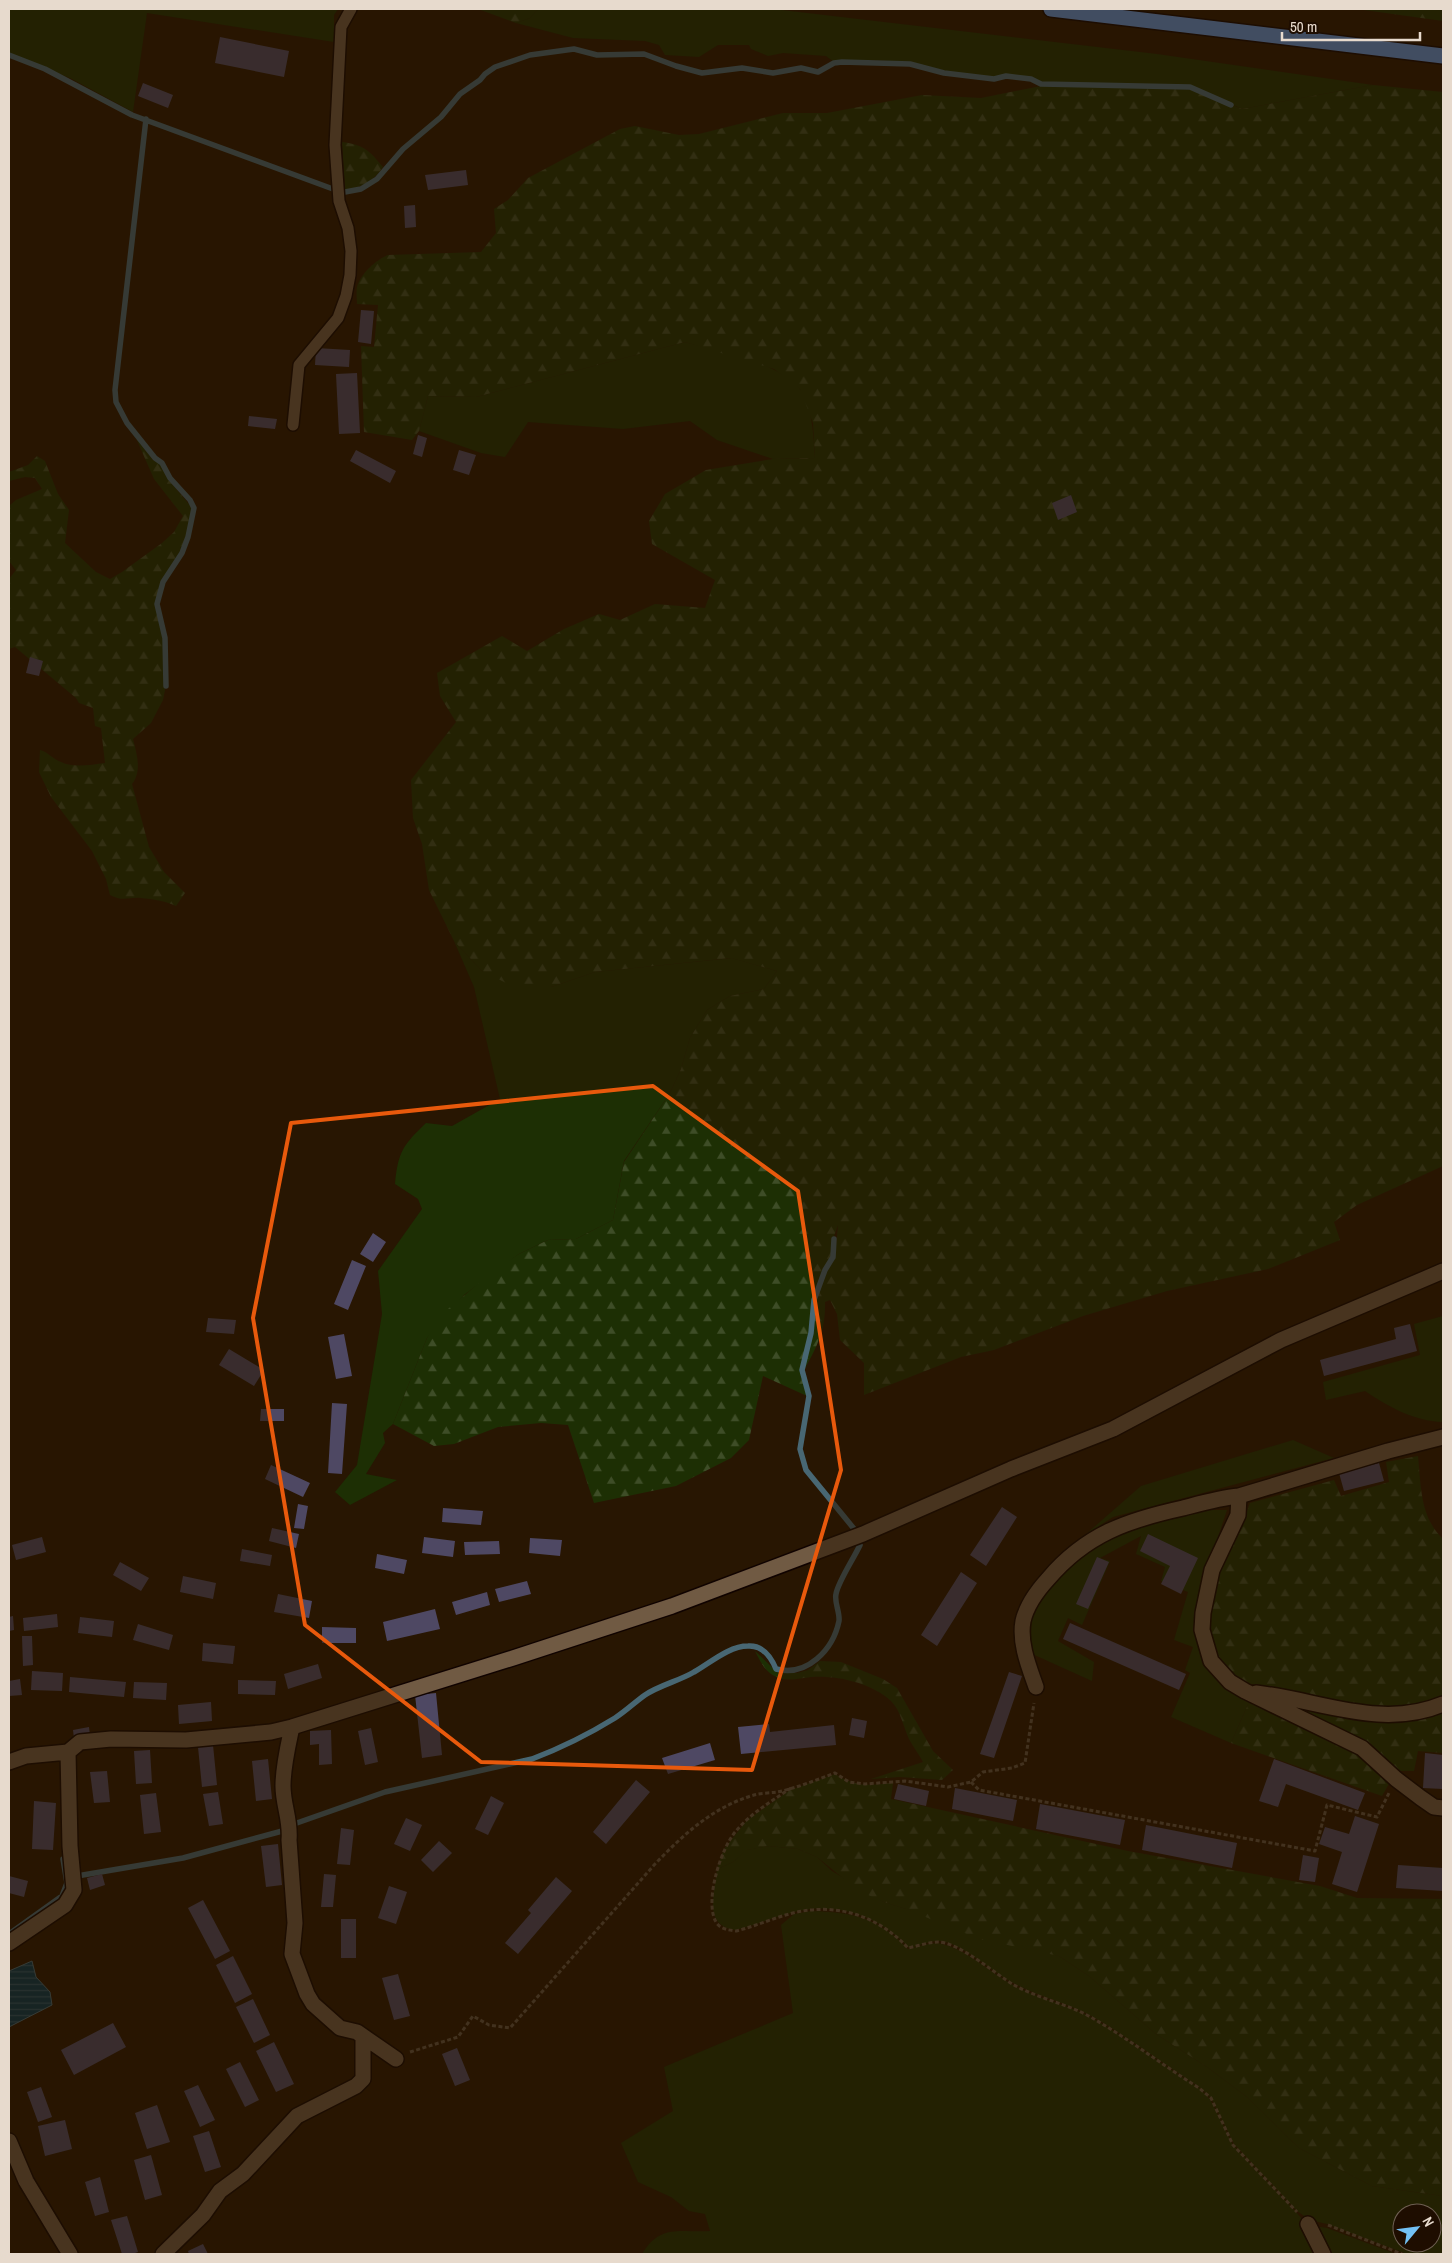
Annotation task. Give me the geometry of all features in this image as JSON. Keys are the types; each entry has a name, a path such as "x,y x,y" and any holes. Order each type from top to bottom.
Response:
{"highway":[{"path":"1051,9 1443,56"}],"street":[{"path":"9,1762 26,1756 68,1752 80,1742 186,1740 272,1732 513,1658 672,1606 863,1534 1011,1469 1121,1425 1281,1340 1443,1271"},
{"path":"1036,1687 1023,1645 1023,1622 1033,1596 1055,1570 1099,1535 1115,1526 1152,1514 1239,1496 1388,1451 1443,1437"},
{"path":"1239,1496 1238,1515 1212,1570 1205,1604 1202,1630 1211,1662 1230,1682 1245,1691 1362,1748 1396,1779 1434,1807 1443,1808"},
{"path":"1245,1691 1288,1697 1365,1715 1393,1716 1433,1708 1443,1704"},
{"path":"292,1727 283,1785 284,1803 291,1826 289,1840 295,1923 292,1954 307,1994 313,2004 340,2028 357,2032 396,2059"},
{"path":"9,1943 65,1905 74,1890 70,1846 68,1752"},
{"path":"163,2254 203,2215 220,2191 243,2174 297,2116 356,2086 363,2079 363,2037"},
{"path":"9,2141 26,2181 70,2254"},
{"path":"1308,2224 1323,2254"}],"lane":[{"path":"293,425 299,365 338,318 346,296 350,274 349,236 339,201 334,145 341,26 351,9"}],"path":[{"path":"396,2059 421,2048 458,2037 473,2016 489,2025 510,2028 630,1891 680,1839 707,1816 723,1807 755,1795 791,1788 835,1772 850,1782 865,1784 904,1781 948,1786 971,1782 983,1772 1012,1768 1025,1763 1036,1687"},
{"path":"971,1782 979,1790 1315,1851 1328,1805 1377,1817 1396,1779"},
{"path":"791,1788 746,1819 723,1849 717,1868 712,1914 717,1923 725,1930 736,1931 811,1910 830,1911 869,1918 894,1933 908,1948 939,1942 954,1947 976,1958 997,1975 1018,1987 1066,2004 1094,2018 1199,2088 1211,2098 1233,2145 1308,2224 1327,2225 1402,2254"}],"highlighted area":[{"path":"653,1086 798,1191 841,1470 752,1770 481,1762 305,1625 253,1318 291,1123"}],"green space":[{"path":"9,9 338,9 334,15 334,42 147,13 133,112 72,79 9,53"},
{"path":"478,9 538,9 530,18 516,23"},
{"path":"538,9 773,9 1157,54 1373,85 1242,109 1190,85 1041,82 1031,78 1006,74 994,78 945,71 911,62 867,60 834,62 826,56 783,53 768,56 751,49 749,45 718,45 699,57 665,55 659,45 645,41 573,38 516,23 530,18"},
{"path":"1357,9 1443,9 1443,21"},
{"path":"1373,85 1443,92 1443,1166 1357,1205 1334,1222 1340,1240 1268,1269 1167,1291 1083,1316 994,1350 961,1357 864,1395 864,1363 840,1340 837,1314 830,1300 825,1302 824,1321 820,1338 804,1370 813,1333 815,1300 827,1270 835,1257 838,1225 833,1239 832,1256 824,1269 812,1299 809,1332 801,1370 807,1396 763,1376 749,1440 731,1458 676,1486 594,1503 568,1425 541,1423 498,1427 454,1444 434,1446 393,1424 427,1338 442,1314 491,1273 519,1254 548,1240 576,1239 613,1220 624,1162 670,1093 681,1069 690,1038 707,1010 730,996 764,989 777,971 731,958 595,972 551,987 514,987 482,971 454,941 429,890 422,844 413,818 411,780 456,722 440,696 437,673 502,636 527,651 564,629 599,614 620,620 655,604 705,608 715,580 652,544 649,521 665,494 706,470 773,459 815,458 813,423 800,389 774,369 685,342 476,397 428,396 419,431 412,440 364,432 361,346 374,347 378,305 357,304 357,287 365,272 388,255 481,252 496,233 494,209 508,200 528,178 620,129 635,126 679,135 699,134 783,113 827,113 922,95 981,98 1041,86 1190,88 1242,109"},
{"path":"342,142 366,149 383,167 367,183 345,190"},
{"path":"685,342 745,358 775,370 788,378 799,388 807,402 813,431 815,458 773,459 717,440 690,421 623,429 528,422 505,457 481,453 419,431 428,396 476,397"},
{"path":"136,438 153,460 161,464 168,479 192,508 187,535 178,556 161,582 155,605 164,640 165,690 163,700 151,723 133,739 138,768 132,784 149,847 164,872 185,893 176,906 154,900 122,899 110,895 106,879 92,851 51,797 39,772 40,750 58,761 71,765 105,763 101,728 95,726 93,708 79,703 76,698 15,647 9,649 9,579 16,570 9,561 9,506 16,500 42,489 35,478 25,477 9,481 9,472 28,465 37,456 45,461 58,494 69,510 65,543 96,572 110,579 162,543 174,532 183,516 154,479"},
{"path":"454,941 482,971 551,987 595,972 732,958 777,971 764,989 730,996 707,1010 690,1038 681,1069 670,1093 624,1161 613,1220 576,1239 548,1240 519,1254 464,1295 427,1338 393,1424 383,1433 385,1443 366,1474 397,1480 350,1505 335,1492 357,1465 382,1314 378,1271 422,1209 418,1199 395,1184 400,1156 412,1137 426,1123 452,1126 500,1099 474,987"},
{"path":"1443,1316 1443,1422 1412,1416 1365,1391 1326,1400 1323,1382 1420,1355 1414,1324"},
{"path":"1293,1440 1334,1458 1113,1517 1085,1535 1141,1486"},
{"path":"1418,1456 1421,1490 1426,1511 1435,1530 1443,1539 1443,1698 1403,1709 1377,1709 1352,1705 1302,1692 1261,1686 1245,1682 1235,1676 1224,1665 1215,1646 1211,1627 1211,1609 1220,1573 1250,1503 1334,1480 1341,1496 1389,1482 1386,1462"},
{"path":"1205,1510 1227,1510 1206,1573 1197,1635 1250,1700 1231,1743 1171,1717 1190,1673 1185,1670 1193,1647 1174,1640 1188,1592 1161,1581 1165,1567 1136,1554 1141,1536 1100,1558 1110,1561 1082,1625 1068,1618 1058,1641 1094,1662 1092,1681 1030,1653 1032,1613 1042,1593 1090,1549 1113,1533 1173,1514"},
{"path":"755,1651 778,1673 797,1673 808,1670 820,1661 841,1662 883,1679 897,1688 933,1751 953,1770 942,1780 900,1777 871,1779 923,1762 909,1739 900,1714 891,1701 874,1689 843,1679 832,1677 790,1679 777,1677 766,1669"},
{"path":"1286,1698 1343,1713 1443,1708 1443,1753 1418,1751 1414,1771 1391,1771 1285,1709"},
{"path":"1250,1700 1360,1753 1390,1782 1382,1796 1231,1743"},
{"path":"835,1774 856,1784 893,1783 891,1799 1128,1851 1320,1886 1357,1898 1443,1899 1443,2196 1372,2186 1299,2148 1247,2097 1207,2067 1156,2034 1089,1976 1059,1956 979,1939 884,1902 859,1891 817,1857 798,1849 769,1846 747,1850 733,1862 717,1869 724,1849 747,1820 790,1790"},
{"path":"769,1846 798,1849 817,1857 832,1871 884,1902 1059,1956 1089,1976 1156,2034 1207,2067 1247,2097 1299,2148 1372,2186 1443,2196 1443,2254 1404,2253 1442,2253 1442,2203 1392,2203 1392,2248 1327,2224 1310,2220 1297,2211 1234,2144 1211,2098 1199,2087 1095,2018 1018,1986 956,1946 939,1941 909,1948 899,1938 877,1923 839,1910 811,1909 736,1930 725,1927 718,1922 715,1915 713,1898 717,1869 733,1862 746,1850"},
{"path":"811,1911 840,1913 864,1919 887,1930 908,1949 934,1943 952,1947 1017,1987 1094,2019 1199,2088 1210,2099 1233,2145 1307,2225 1322,2254 642,2254 649,2244 664,2234 680,2231 710,2231 705,2214 689,2211 671,2197 638,2182 621,2143 673,2111 664,2067 793,2013 781,1925 794,1914"},
{"path":"1314,2226 1327,2228 1396,2254 1329,2254"}],"water":[{"path":"32,1961 36,1977 50,1992 52,2005 9,2027 9,1971"}],"building":[{"path":"220,37 289,51 284,77 215,63"},
{"path":"143,83 173,95 168,108 138,96"},
{"path":"466,170 468,185 428,190 425,175"},
{"path":"415,205 416,227 405,228 404,206"},
{"path":"361,310 374,311 371,344 358,342"},
{"path":"316,348 350,350 349,367 315,365"},
{"path":"357,373 360,433 339,434 336,374"},
{"path":"249,416 277,419 275,429 248,426"},
{"path":"418,435 427,438 422,457 413,454"},
{"path":"356,450 396,471 390,483 350,461"},
{"path":"459,450 476,455 469,475 453,470"},
{"path":"1071,495 1077,512 1058,520 1052,503"},
{"path":"30,657 43,661 39,676 26,673"},
{"path":"373,1233 386,1242 373,1262 360,1254"},
{"path":"352,1260 366,1266 348,1310 334,1304"},
{"path":"208,1318 236,1320 234,1334 206,1332"},
{"path":"1410,1324 1417,1351 1324,1376 1320,1360 1396,1339 1394,1328"},
{"path":"344,1334 352,1376 336,1379 328,1337"},
{"path":"229,1349 264,1370 254,1386 219,1365"},
{"path":"332,1403 347,1404 342,1474 328,1473"},
{"path":"261,1409 284,1409 284,1421 260,1421"},
{"path":"1379,1463 1384,1481 1344,1491 1339,1473"},
{"path":"271,1465 310,1483 303,1497 265,1479"},
{"path":"298,1504 308,1506 304,1529 294,1528"},
{"path":"1002,1507 1017,1517 986,1566 970,1555"},
{"path":"443,1508 483,1511 481,1525 442,1522"},
{"path":"272,1528 299,1534 296,1548 269,1541"},
{"path":"1148,1534 1198,1558 1181,1594 1161,1584 1170,1566 1140,1551"},
{"path":"42,1537 46,1552 16,1560 12,1545"},
{"path":"424,1537 455,1541 453,1557 422,1553"},
{"path":"530,1538 562,1540 560,1556 529,1553"},
{"path":"499,1541 500,1554 465,1555 464,1542"},
{"path":"242,1549 272,1555 270,1566 240,1561"},
{"path":"377,1554 407,1560 404,1574 375,1568"},
{"path":"1097,1557 1109,1562 1088,1609 1076,1604"},
{"path":"120,1562 149,1578 141,1591 113,1575"},
{"path":"961,1572 977,1583 937,1646 921,1635"},
{"path":"183,1576 216,1583 213,1599 180,1592"},
{"path":"527,1581 531,1594 499,1602 495,1589"},
{"path":"487,1592 490,1605 456,1615 452,1602"},
{"path":"278,1594 312,1601 309,1618 274,1612"},
{"path":"435,1609 440,1629 387,1641 383,1622"},
{"path":"57,1614 58,1627 24,1631 23,1618"},
{"path":"13,1616 14,1630 9,1631 9,1617"},
{"path":"80,1617 114,1621 112,1637 78,1633"},
{"path":"1070,1623 1186,1674 1179,1690 1063,1639"},
{"path":"138,1624 173,1635 169,1650 133,1640"},
{"path":"322,1627 356,1628 356,1643 322,1643"},
{"path":"22,1636 32,1636 33,1665 23,1666"},
{"path":"203,1643 235,1646 233,1664 202,1661"},
{"path":"318,1664 322,1678 288,1689 284,1674"},
{"path":"32,1671 63,1673 62,1691 31,1690"},
{"path":"1009,1672 1022,1676 994,1758 980,1754"},
{"path":"70,1677 126,1682 124,1697 69,1692"},
{"path":"20,1679 22,1695 9,1696 9,1681"},
{"path":"238,1680 276,1681 275,1695 238,1694"},
{"path":"134,1682 167,1683 166,1700 133,1698"},
{"path":"436,1693 442,1755 422,1758 415,1695"},
{"path":"211,1702 212,1721 179,1724 178,1705"},
{"path":"852,1718 867,1721 864,1738 849,1735"},
{"path":"769,1724 770,1732 834,1725 836,1745 741,1754 738,1727"},
{"path":"89,1727 90,1736 74,1738 73,1730"},
{"path":"371,1728 378,1762 365,1765 358,1731"},
{"path":"331,1730 332,1764 319,1765 319,1744 310,1745 310,1731"},
{"path":"710,1743 715,1760 668,1774 662,1758"},
{"path":"213,1745 217,1785 202,1787 198,1747"},
{"path":"150,1750 152,1783 136,1784 134,1751"},
{"path":"1425,1753 1443,1755 1443,1789 1423,1788"},
{"path":"268,1759 272,1799 256,1801 252,1761"},
{"path":"1274,1759 1365,1793 1358,1810 1286,1784 1278,1807 1259,1801"},
{"path":"107,1771 110,1802 94,1803 90,1772"},
{"path":"636,1780 650,1792 606,1844 593,1832"},
{"path":"898,1784 929,1791 926,1806 894,1799"},
{"path":"955,1788 1017,1800 1013,1821 952,1809"},
{"path":"218,1792 223,1824 209,1826 203,1794"},
{"path":"156,1793 161,1832 144,1834 140,1795"},
{"path":"491,1796 504,1803 488,1835 475,1829"},
{"path":"34,1801 56,1803 53,1850 32,1849"},
{"path":"1040,1804 1125,1820 1120,1845 1036,1829"},
{"path":"1355,1816 1379,1824 1357,1892 1332,1884 1342,1852 1319,1844 1325,1827 1349,1834"},
{"path":"406,1818 422,1825 410,1851 394,1844"},
{"path":"1146,1825 1237,1843 1232,1868 1142,1850"},
{"path":"341,1828 354,1830 350,1865 337,1864"},
{"path":"439,1841 452,1853 433,1872 421,1860"},
{"path":"278,1844 282,1885 266,1887 261,1846"},
{"path":"1303,1855 1319,1858 1315,1882 1299,1880"},
{"path":"1398,1865 1443,1868 1443,1891 1396,1888"},
{"path":"102,1874 105,1885 90,1890 87,1878"},
{"path":"324,1874 336,1875 333,1907 321,1907"},
{"path":"9,1876 28,1881 24,1897 9,1893"},
{"path":"556,1877 572,1891 518,1954 505,1943 531,1913 528,1910"},
{"path":"389,1886 407,1892 396,1924 378,1918"},
{"path":"203,1900 230,1951 215,1959 188,1908"},
{"path":"341,1919 356,1919 356,1958 341,1958"},
{"path":"233,1956 252,1994 235,2003 216,1965"},
{"path":"398,1974 410,2016 394,2020 382,1978"},
{"path":"253,1999 270,2035 254,2043 236,2007"},
{"path":"113,2023 126,2047 74,2075 61,2050"},
{"path":"274,2042 294,2084 276,2092 256,2051"},
{"path":"457,2048 470,2080 455,2086 442,2054"},
{"path":"240,2062 259,2100 245,2107 226,2069"},
{"path":"198,2085 215,2120 200,2127 184,2091"},
{"path":"41,2087 52,2117 38,2122 27,2092"},
{"path":"157,2105 170,2142 147,2149 135,2113"},
{"path":"65,2120 72,2149 45,2156 38,2126"},
{"path":"209,2131 221,2167 205,2172 193,2136"},
{"path":"151,2155 162,2195 145,2200 134,2160"},
{"path":"100,2177 109,2212 95,2216 85,2182"},
{"path":"127,2216 138,2252 122,2254 111,2220"},
{"path":"203,2244 208,2254 189,2254 188,2251"}],"waterway":[{"path":"345,192 361,189 377,179 403,149 441,117 460,94 495,67 530,55 574,49 597,55 644,54 702,73 742,68 773,73 801,68 818,72 834,63 842,62 910,64 944,73 994,79 1006,76 1031,79 1041,84 1190,87 1231,105"},
{"path":"9,55 45,69 132,115 333,189"},
{"path":"146,119 115,390 116,402 127,423 155,458 162,463 170,478 190,500 194,508 188,537 182,553 163,582 157,604 165,638 166,686"},
{"path":"834,1239 833,1257 825,1270 814,1300 811,1333 802,1370 809,1396 800,1449 806,1470 855,1530"},
{"path":"294,1824 385,1792 543,1755 595,1730 651,1692 688,1675 734,1649 748,1646 758,1647 769,1656 776,1669 798,1669 808,1665 825,1651 836,1632 839,1621 836,1604 837,1589 860,1545"},
{"path":"77,1876 183,1858 286,1830"},
{"path":"9,1934 62,1896 67,1883 63,1859"}]}
